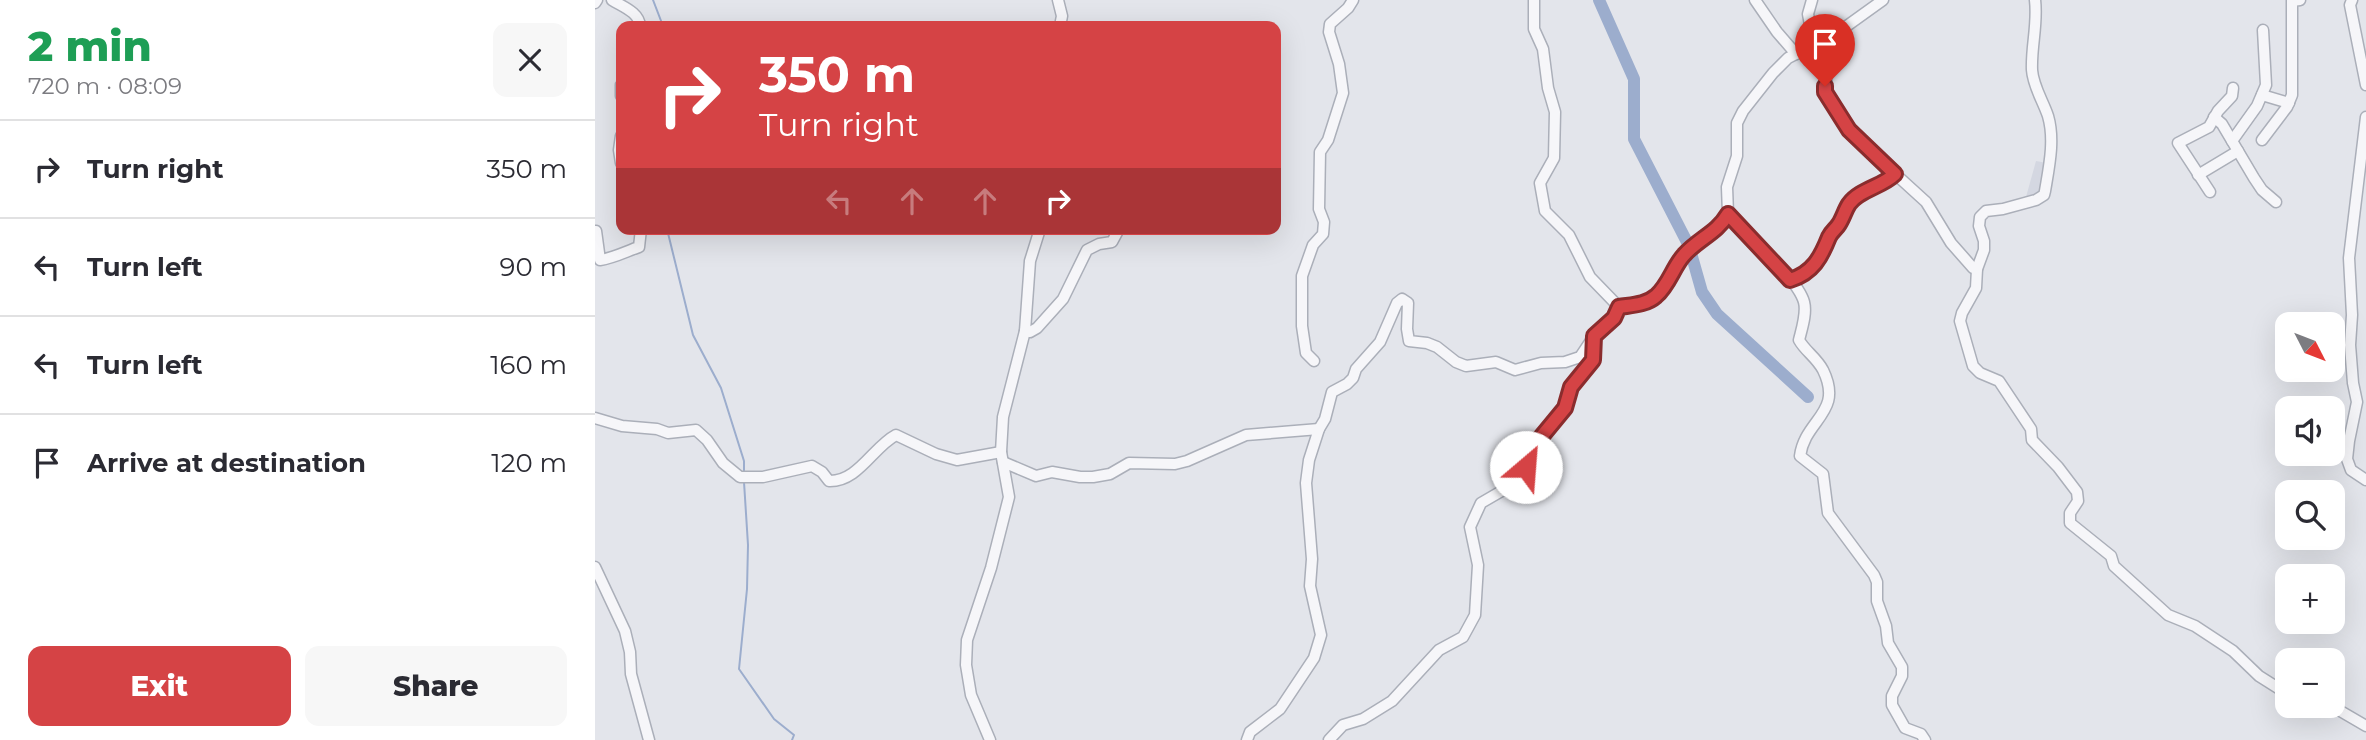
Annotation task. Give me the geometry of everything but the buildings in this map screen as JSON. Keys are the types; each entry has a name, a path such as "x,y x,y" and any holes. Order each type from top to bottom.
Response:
{"street":[{"path":"612,0 636,14 640,21"},
{"path":"1058,0 1061,21"},
{"path":"1314,361 1306,353 1302,326 1302,276 1313,245 1323,233 1324,222 1319,209 1320,152 1328,140 1343,93 1339,64 1328,32 1330,24 1353,0"},
{"path":"1534,0 1534,29 1543,49 1548,88 1555,112 1554,158 1540,183 1545,211 1569,235 1590,277 1619,307"},
{"path":"1755,0 1796,54"},
{"path":"1812,0 1808,14 1816,45 1828,66 1825,92 1839,117 1859,141 1926,202 1951,243 1973,268 1977,269"},
{"path":"1619,307 1655,297 1684,254 1723,224 1728,214 1727,187 1737,156 1737,122 1773,73 1796,54 1816,45 1883,0"},
{"path":"2035,0 2036,32 2032,72 2049,118 2051,133 2045,191 2044,195 2036,200 1983,213 1979,226 1985,245 1977,269 1976,288 1960,321 1973,366 1980,373 1999,381 2031,429 2032,440 2077,492 2078,501 2070,513 2070,523 2111,556 2114,566 2168,615 2195,626 2233,651 2259,676 2275,686"},
{"path":"2262,139 2289,103 2293,84 2292,1 2300,0"},
{"path":"2350,2 2366,85"},
{"path":"2232,141 2262,95 2267,74 2263,30"},
{"path":"2210,192 2178,143 2204,131 2232,96 2233,88"},
{"path":"2262,95 2289,103"},
{"path":"2214,117 2222,124 2262,190 2276,202"},
{"path":"2366,117 2349,258 2352,315 2350,345 2357,402 2347,459 2351,470 2366,480"},
{"path":"2198,175 2238,151"},
{"path":"1790,280 1803,275 1820,259 1831,233 1839,225 1850,203 1895,174"},
{"path":"1728,214 1790,280 1803,300 1805,307 1799,340 1815,356 1830,389 1828,406 1812,429 1800,456 1823,474 1828,513 1874,575 1878,589 1877,601 1887,626 1888,643 1902,667 1902,676 1892,696 1892,705 1905,728 1921,734 1925,740"},
{"path":"596,231 600,260 610,259 639,247 640,235"},
{"path":"990,740 975,709 966,665 967,640 991,568 1009,497 1002,457 1003,417 1025,331 1030,261 1038,235"},
{"path":"1025,331 1030,332 1037,328 1063,299 1087,250 1112,242 1116,235"},
{"path":"1247,740 1249,732 1280,709 1314,658 1321,635 1310,586 1313,559 1306,483 1309,460 1332,392 1353,378 1356,369 1380,342 1394,307 1402,299 1409,307 1409,341 1437,347 1456,362 1466,366 1496,362 1515,370 1541,363 1565,362 1580,357 1593,342"},
{"path":"1329,740 1343,725 1363,719 1392,701 1439,650 1464,637 1475,615 1478,565 1470,527 1481,503 1511,485 1526,467 1532,448 1565,408 1571,387 1593,360 1594,336 1614,318 1619,307"},
{"path":"595,418 622,426 657,429 668,433 696,430 707,440 723,463 740,477 763,477 812,466 822,472 829,481 836,481 864,465 896,435 936,454 957,460 1002,457 1036,476 1052,472 1093,477 1110,474 1129,463 1148,465 1188,461 1246,435 1319,429"},
{"path":"595,567 625,631 631,674 649,740"},
{"path":"2345,714 2366,726"}],"shaded area":[{"path":"2036,161 2047,163 2042,195 2026,197"}],"waterway":[{"path":"653,0 661,21"},
{"path":"1599,0 1634,79 1634,139 1689,246 1702,292 1717,314 1808,397"},
{"path":"668,235 693,335 721,388 744,461 744,473"},
{"path":"744,482 748,545 747,589 739,669 774,719 794,735 792,740"}],"route":[{"path":"1526,467 1532,448 1565,408 1571,387 1593,360 1594,336 1614,318 1619,307 1655,297 1684,254 1723,224 1728,214 1790,280 1803,275 1820,259 1831,233 1839,225 1850,203 1895,174 1849,130 1825,92 1825,86"}]}
